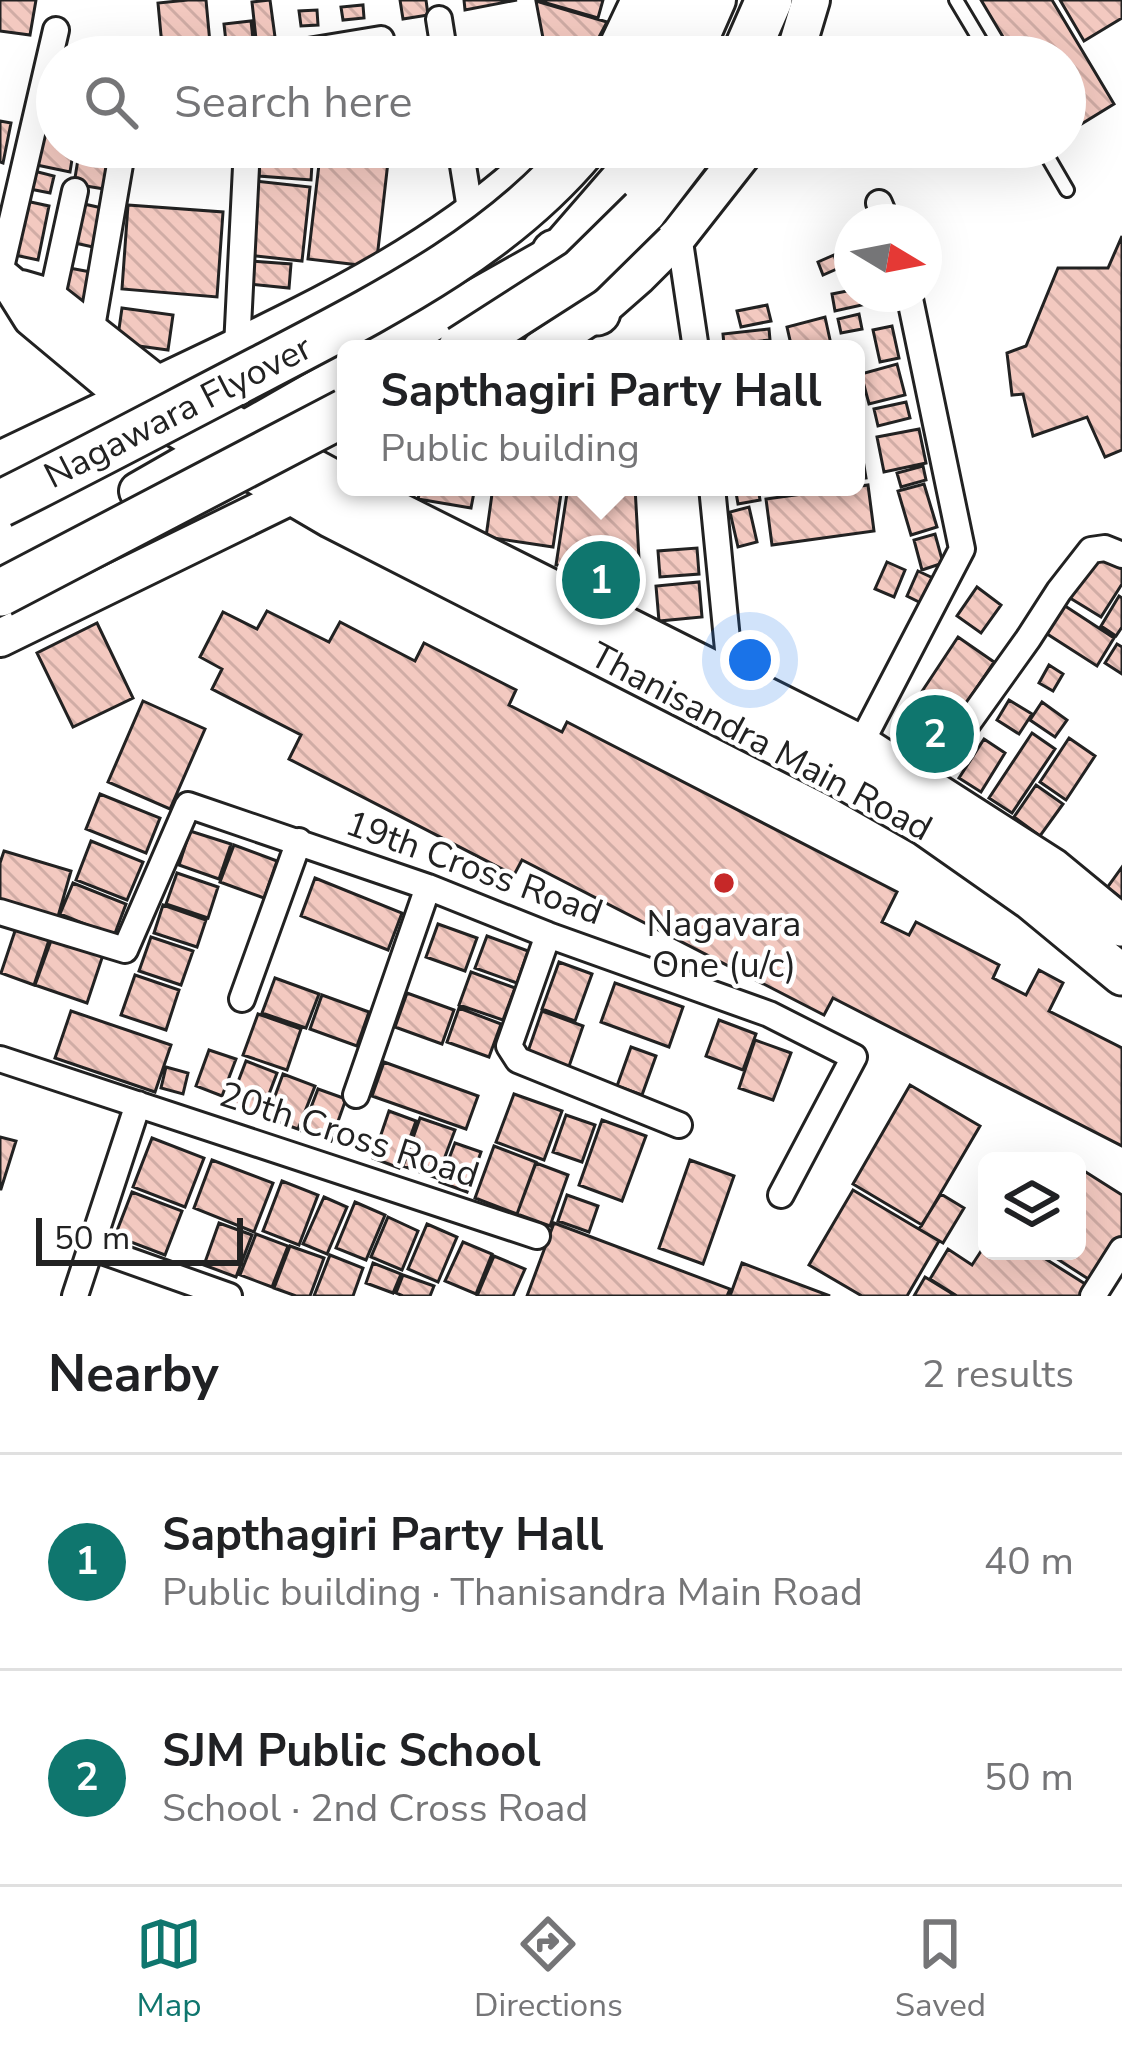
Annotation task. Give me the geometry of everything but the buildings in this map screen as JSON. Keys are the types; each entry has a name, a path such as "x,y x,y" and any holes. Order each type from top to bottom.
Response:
{"highway":[{"path":"659,36 678,0"},
{"path":"753,36 769,0"},
{"name":"Nagawara Flyover","path":"0,504 400,297 471,250 567,168"},
{"path":"475,340 661,223 683,168"},
{"path":"555,253 597,312"},
{"path":"0,593 337,417"}],"main road":[{"name":"Thanisandra Main Road","path":"144,392 229,440 337,477"},
{"name":"Thanisandra Main Road","path":"229,440 291,496 842,778 926,826 1030,899 1122,975"},
{"name":"Thanisandra Main Road","path":"375,496 860,745 1053,869 1122,926"}],"street":[{"path":"623,36 640,0"},
{"path":"701,36 717,0"},
{"path":"800,36 811,0"},
{"path":"439,19 442,36"},
{"path":"55,36 56,30"},
{"path":"36,125 4,278 32,318 144,392"},
{"path":"91,333 119,168"},
{"path":"237,347 246,168"},
{"path":"463,168 471,215"},
{"path":"0,460 369,282 471,215 526,168"},
{"path":"401,340 555,253 628,168"},
{"path":"555,340 597,312 661,223 724,168"},
{"path":"51,302 75,190"},
{"path":"661,223 694,340"},
{"path":"4,278 45,296 91,333 144,392"},
{"path":"860,745 962,549 913,312"},
{"path":"138,490 337,377"},
{"path":"87,419 180,550"},
{"path":"0,638 291,496 337,481"},
{"path":"713,496 730,680"},
{"path":"922,786 1080,564 1095,548 1117,553"},
{"name":"19th Cross Road","path":"0,912 125,950 188,805 428,887 769,1014 854,1057 781,1195"},
{"path":"242,999 298,841"},
{"path":"356,1094 428,887"},
{"path":"548,935 509,1046 518,1060 679,1125"},
{"name":"20th Cross Road","path":"0,1059 536,1236"},
{"path":"75,1296 138,1104"},
{"path":"91,1247 229,1296"},
{"path":"1094,1296 1122,1250"}],"lane":[{"path":"956,0 977,36"},
{"path":"1054,168 1067,190"}],"place":[{"name":"Sapthagiri Party Hall","path":"601,580"},
{"name":"SJM Public School","path":"935,734"},
{"name":"Nagavara One (u/c)","path":"724,883"}]}
